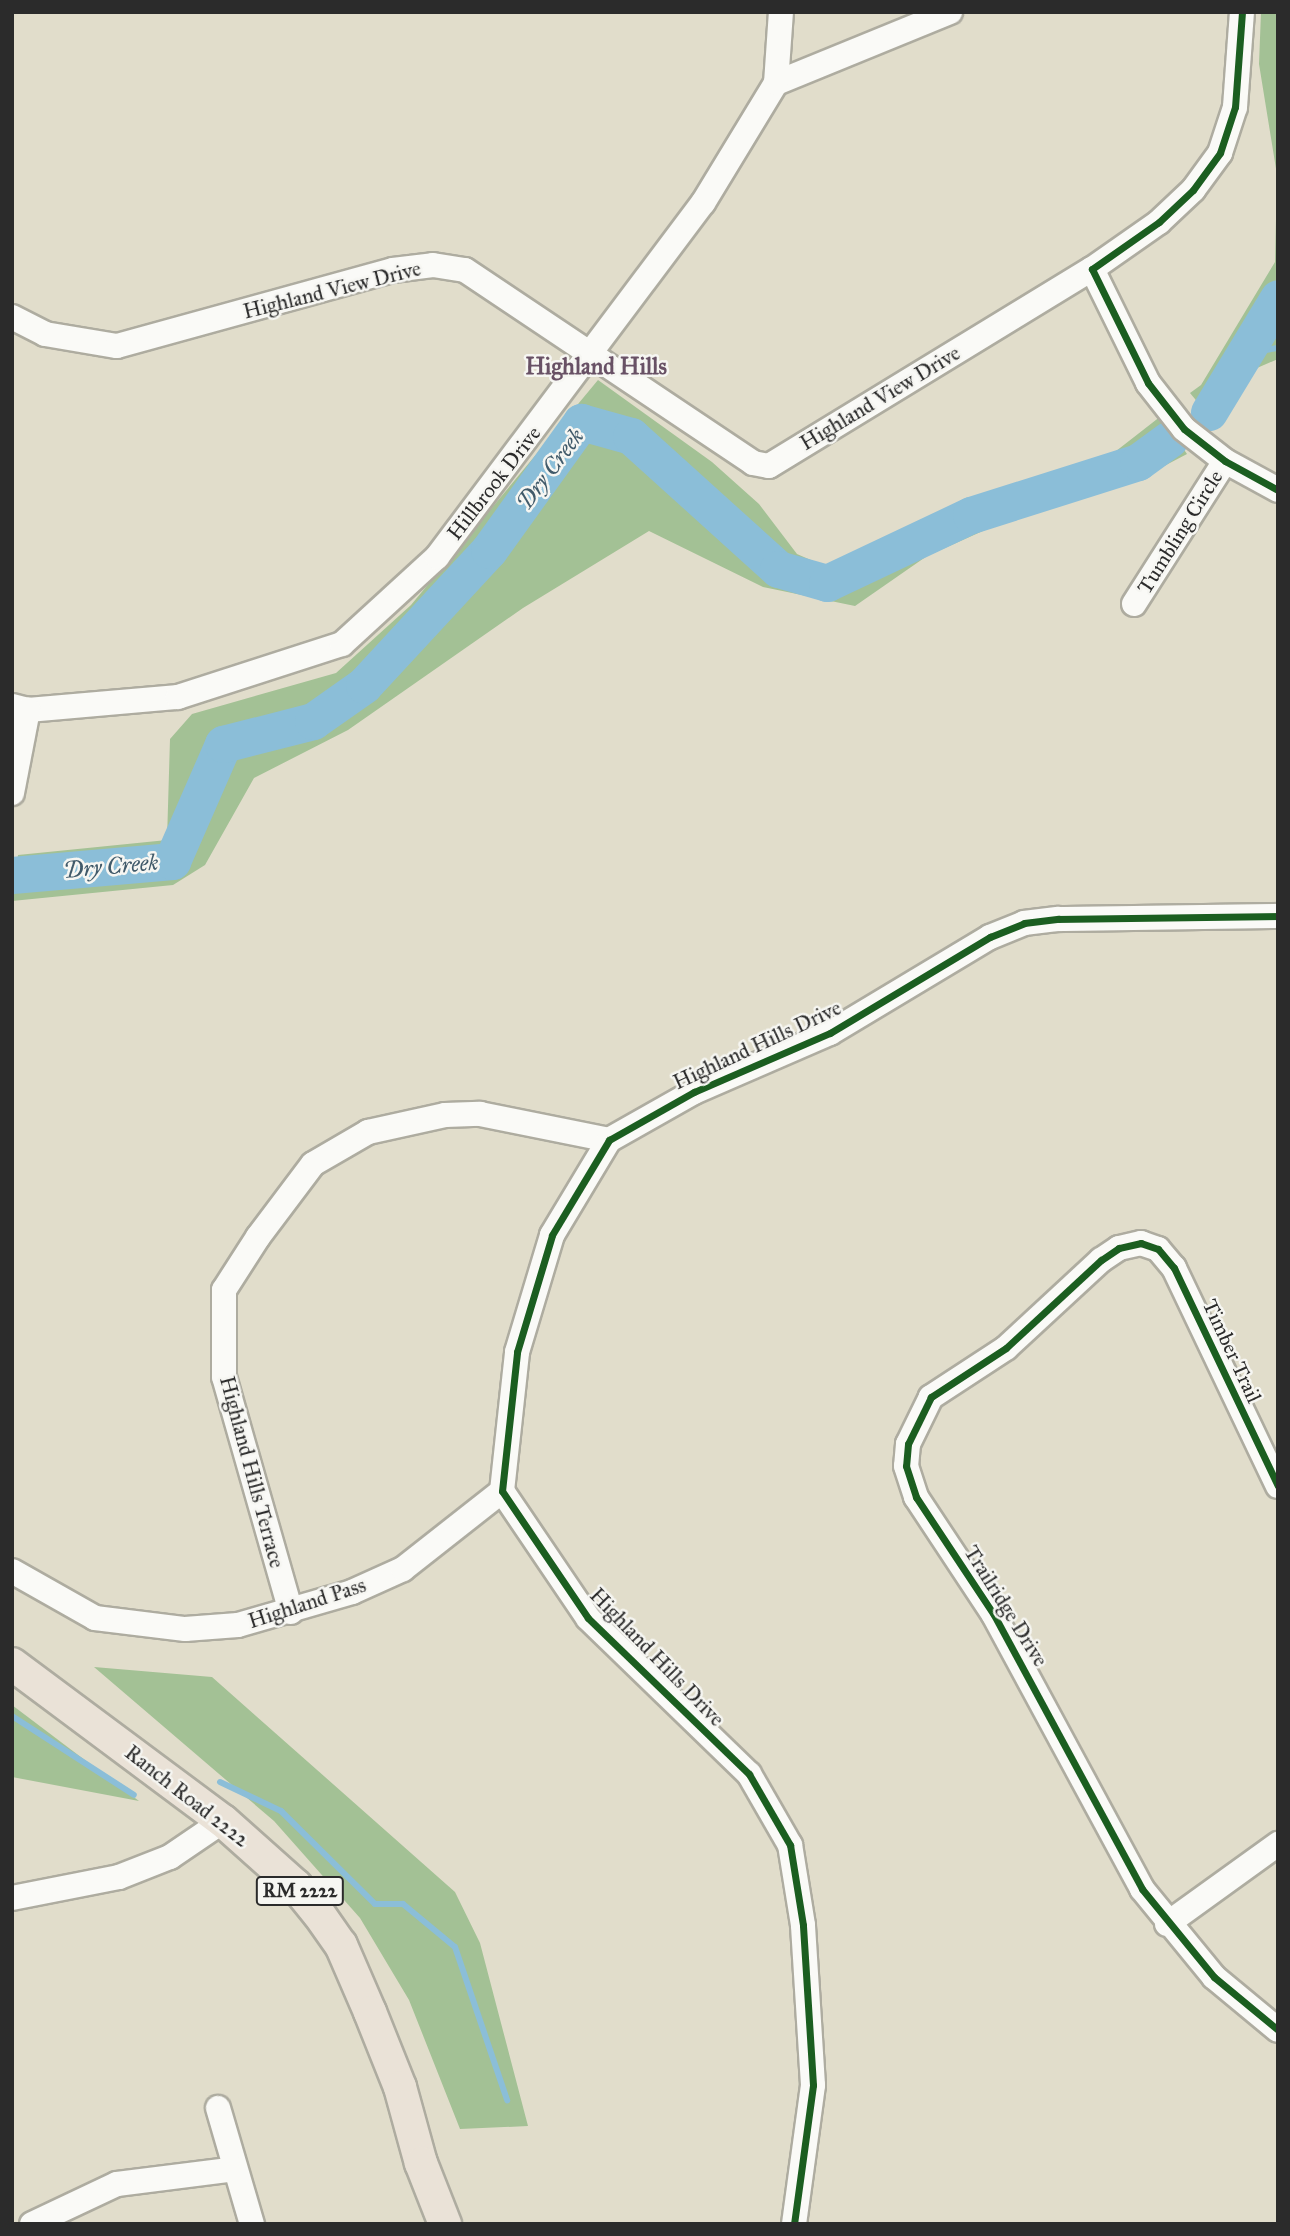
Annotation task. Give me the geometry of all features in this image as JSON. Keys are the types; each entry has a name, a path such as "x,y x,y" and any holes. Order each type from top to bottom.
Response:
{"main road":[{"name":"Ranch Road 2222","path":"12,1664 223,1821 296,1886 341,1945 400,2087 421,2163 445,2224"}],"street":[{"name":"Hillbrook Drive","path":"20,708 178,697 342,644 437,557 592,355 703,203 776,82 781,12"},
{"path":"776,82 950,12"},
{"path":"1242,12 1235,107 1220,153 1193,190 1159,222 1092,269 1148,383 1184,429 1225,461 1278,490"},
{"name":"Highland View Drive","path":"12,317 45,334 117,346 393,270 433,265 465,270 753,463 769,466 1092,269"},
{"name":"Tumbling Circle","path":"1134,604 1225,461"},
{"path":"12,793 20,708"},
{"name":"Highland Hills Drive","path":"794,2224 813,2085 803,1925 790,1845 749,1774 588,1618 502,1491 517,1352 552,1235 609,1140 694,1092 830,1033 990,937 1024,923 1278,916"},
{"name":"Highland Hills Terrace","path":"291,1612 224,1377 224,1290 258,1237 313,1164 368,1132 445,1115 481,1114 609,1140"},
{"name":"Timber Trail","path":"1141,1243 1158,1249 1174,1268 1278,1486"},
{"name":"Trailridge Drive","path":"1141,1243 1119,1248 1101,1260 1006,1348 931,1397 915,1421 906,1465 916,1497 994,1615 1142,1889 1167,1924 1214,1977 1278,2031"},
{"name":"Highland Pass","path":"12,1571 95,1618 140,1626 224,1626 291,1612 352,1592 402,1569 502,1491"},
{"path":"12,1898 119,1877 170,1857 223,1821"},
{"path":"1167,1924 1278,1844"},
{"path":"218,2108 252,2224"},
{"path":"32,2224 117,2184 235,2169"}],"green space":[{"path":"1261,12 1278,12 1278,359 1250,371 1219,428 1190,393 1201,385 1275,262 1277,175 1259,64"},
{"path":"598,380 712,462 759,504 797,554 829,568 1013,484 1102,462 1161,416 1187,454 1147,475 1050,501 927,556 855,606 763,587 649,531 523,608 348,730 254,778 205,865 173,885 12,901 18,855 167,840 170,739 192,714 336,673 411,605"},
{"path":"94,1667 212,1677 455,1892 480,1943 528,2126 460,2129 409,2000 360,1918 274,1821"},
{"path":"12,1705 139,1801 12,1777"}],"waterway":[{"name":"Dry Creek","path":"1209,412 1278,298"},
{"path":"1243,354 1278,348"},
{"name":"Dry Creek","path":"12,875 172,861 223,744 313,721 364,685 489,550 581,422 631,436 778,569 827,583 971,515 1138,462 1170,439"},
{"path":"12,1716 134,1795"},
{"path":"220,1782 281,1811 375,1904 403,1904 455,1947 507,2100"}],"cycle path":[{"path":"1242,12 1235,107 1220,153 1193,190 1159,222 1092,269 1148,383 1184,429 1225,461 1278,490"},
{"path":"794,2224 813,2085 803,1925 790,1845 749,1774 588,1618 502,1491 517,1352 552,1235 609,1140 694,1092 830,1033 990,937 1024,923 1059,919 1278,916"},
{"path":"1278,1486 1174,1268 1158,1249 1141,1243 1119,1248 1101,1260 1006,1348 931,1397 908,1444 906,1466 916,1497 994,1615 1142,1889 1214,1977 1278,2030"}],"district":[{"name":"Highland Hills","path":"596,366"}]}
